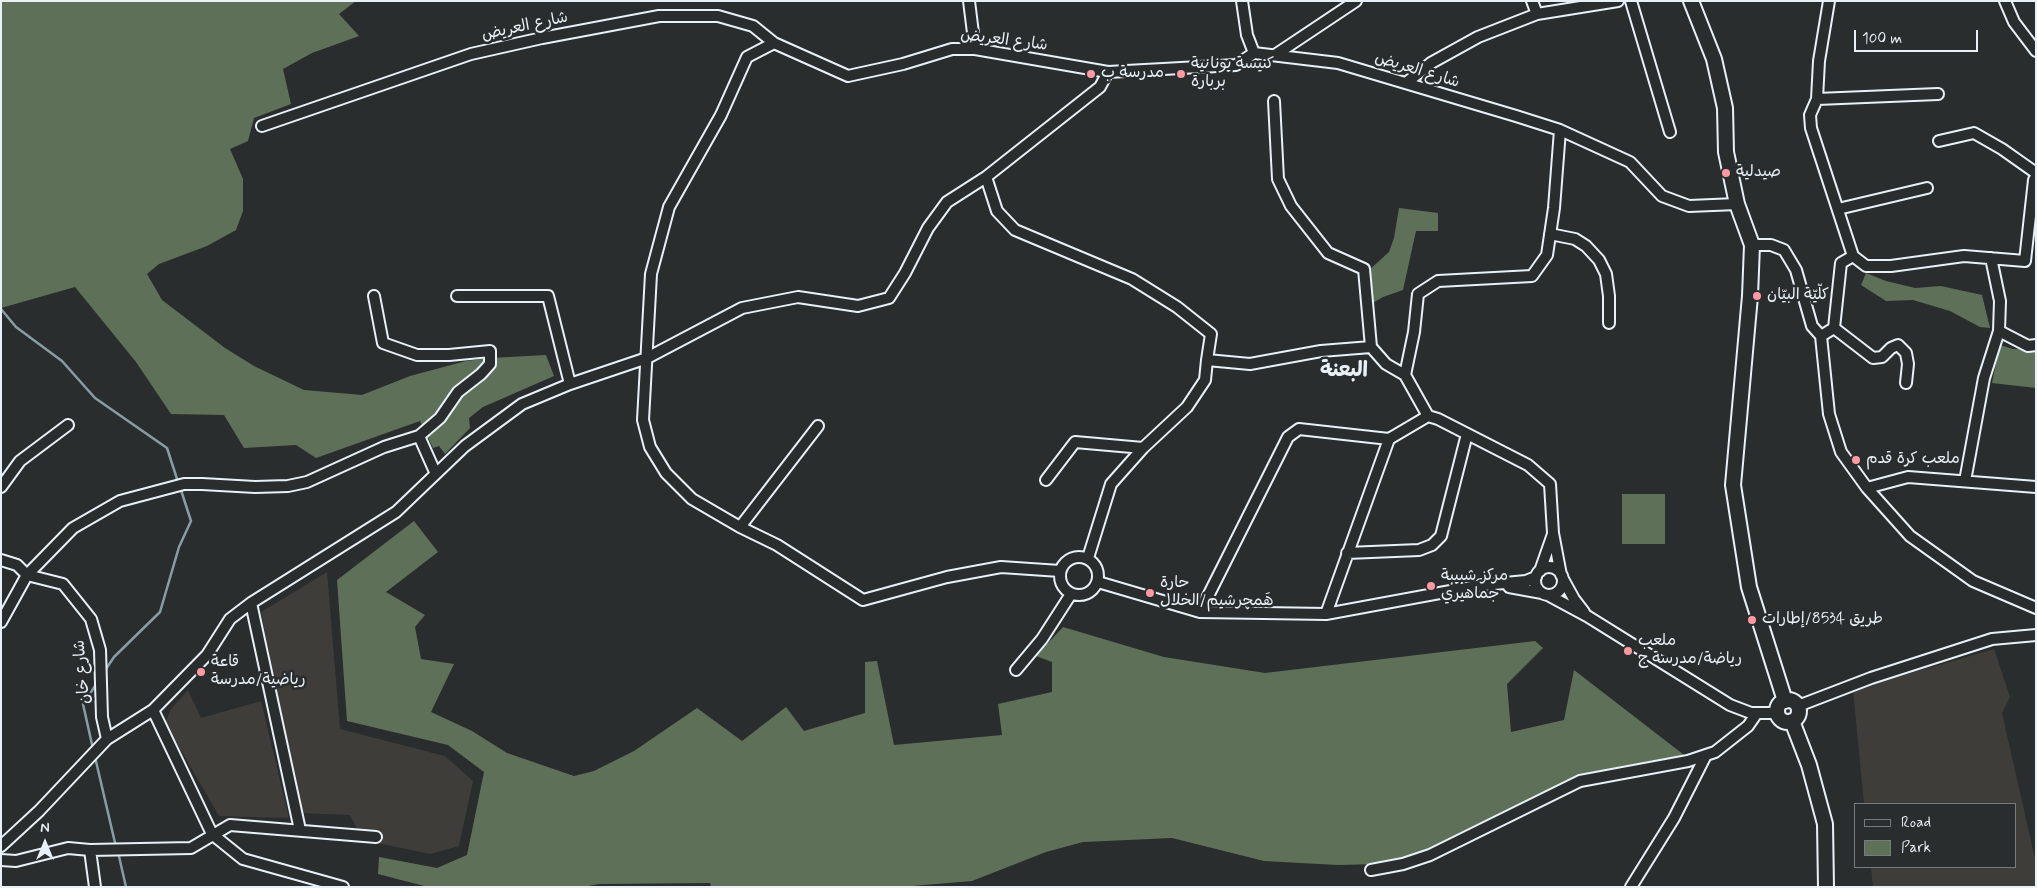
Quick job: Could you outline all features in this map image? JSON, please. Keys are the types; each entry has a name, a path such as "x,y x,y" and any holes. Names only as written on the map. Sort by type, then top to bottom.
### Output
{"main road":[{"path":"1691,1 1714,59 1725,108 1726,152 1737,204 1752,246 1750,296 1733,485 1749,587 1792,704 1798,715 1792,721"},
{"path":"1792,704 1780,704 1778,713 1782,720 1792,721"},
{"path":"1792,721 1809,765 1825,824 1825,887"}],"street":[{"path":"969,1 975,49"},
{"path":"1242,1 1247,35 1254,53"},
{"path":"1275,55 1356,1"},
{"path":"1532,1 1537,14"},
{"path":"1406,83 1432,64 1478,37 1537,14 1618,1"},
{"path":"1631,1 1670,132"},
{"path":"1829,1 1819,61 1817,99 1810,115 1811,128 1853,256 1866,266 1891,266 1964,256 2026,261 2032,241 2036,175 2002,149 1974,133 1939,141"},
{"path":"2005,1 2014,22 2036,51"},
{"name":"شارع العريض","path":"262,126 471,54 542,38 659,16 718,16 753,26 774,43 848,76 903,64 952,49 975,49 1108,72 1236,65 1254,53 1338,63 1560,130 1630,162 1662,196 1689,206 1737,204"},
{"path":"774,43 747,58 720,115 668,207 651,274 643,420 650,447 666,473 692,499 740,527 777,545 863,600 947,577 1001,568 1060,571"},
{"path":"1,846 39,811 107,739 153,710 207,655 230,619 251,603 396,512 435,472 465,446 522,404 570,384 647,358 742,308 798,297 858,306 889,298 905,273 928,228 947,202 986,177 1100,87 1108,72"},
{"path":"1817,99 1938,94"},
{"path":"1274,101 1278,179 1291,206 1328,253 1364,268 1371,347 1386,364 1405,375 1428,416 1528,465 1550,484 1553,533 1562,577 1574,599 1588,616"},
{"path":"1405,375 1414,332 1418,294 1438,281 1532,276 1547,255 1560,130"},
{"path":"986,177 997,211 1015,230 1132,279 1177,307 1210,334 1204,380 1187,406 1143,448 1111,484 1088,558"},
{"path":"1838,209 1927,188"},
{"path":"1550,234 1575,239 1586,246 1599,260 1606,274 1609,296 1609,323"},
{"path":"1752,246 1771,245 1784,250 1796,270 1812,326 1821,336 1829,414 1836,437 1841,452 1867,488 1910,536 1973,581 2036,608"},
{"path":"1834,328 1841,263 1853,256"},
{"path":"1965,481 1984,378 1999,331 2000,301 1991,258"},
{"path":"1,622 27,575 73,528 120,501 184,484 263,487 288,486 307,482 384,447 418,436 440,418 458,392 482,374 490,364 490,351 449,355 417,355 383,343 374,296"},
{"path":"457,296 548,296 570,384"},
{"path":"1821,336 1834,328"},
{"path":"1834,328 1873,358 1882,357 1898,345 1906,353 1908,364 1906,383"},
{"path":"1999,331 2028,346 2036,345"},
{"path":"1207,360 1250,364 1321,351 1371,347"},
{"path":"1200,612 1288,437 1299,430 1389,438 1428,416"},
{"path":"1,487 7,477 25,457 68,425"},
{"path":"740,527 818,426"},
{"path":"1347,553 1419,550 1432,545 1441,536 1445,526 1467,434"},
{"path":"418,436 435,472"},
{"path":"1326,614 1389,438"},
{"path":"1046,480 1074,442 1143,448"},
{"path":"1867,488 1908,478 2036,487"},
{"path":"1553,533 1538,574 1537,588 1588,616 1730,705 1757,713 1778,713"},
{"path":"1071,558 1088,558 1096,566 1098,582 1090,592 1078,595 1071,594 1062,584 1060,571 1071,558"},
{"name":"شارع خان","path":"1,560 17,565 27,575 63,584 91,619 100,650 102,717 107,739"},
{"path":"1098,582 1200,612 1326,614 1483,585 1526,581 1552,568 1562,577"},
{"path":"1483,585 1515,587 1545,594 1560,591 1562,577"},
{"path":"1016,670 1042,639 1071,594"},
{"path":"251,603 300,830"},
{"path":"1792,704 1992,639 2036,635"},
{"path":"153,710 212,834 243,859 342,887"},
{"path":"1371,870 1403,864 1430,855 1580,781 1688,761 1715,752 1748,726 1757,713"},
{"path":"1630,887 1674,818 1706,755"},
{"path":"1,860 16,861 68,848 90,850 190,848 230,825 376,837"},
{"path":"90,850 95,887"}],"shaded area":[{"path":"327,572 340,729 445,756 473,781 459,846 430,854 363,840 350,815 301,813 261,612"},
{"path":"1994,649 2010,697 2002,713 2036,863 2036,887 1873,887 1871,868 2017,868 2017,803 1864,803 1853,690"},
{"path":"188,690 201,718 261,701 289,818 219,816 165,723 171,709"}],"green space":[{"path":"1,1 356,1 339,14 359,36 312,53 283,69 291,104 254,118 248,141 230,149 243,179 243,211 236,230 207,246 159,264 147,274 162,300 225,348 254,366 304,390 362,395 410,376 466,361 491,358 546,355 554,376 483,407 469,418 470,428 445,454 439,446 433,448 420,421 316,458 296,445 244,448 224,415 171,414 136,362 75,287 1,308"},
{"path":"1399,208 1438,213 1438,231 1416,231 1403,290 1383,297 1371,304 1368,271 1389,252 1394,238"},
{"path":"1866,273 1886,281 1915,288 1941,286 1982,295 1990,328 1980,327 1950,311 1913,300 1886,301 1861,285"},
{"path":"2000,345 2013,349 2036,350 2036,388 1992,383"},
{"path":"1622,494 1665,494 1665,544 1622,544"},
{"path":"414,521 438,552 386,592 425,615 415,627 421,659 454,664 431,712 472,731 507,753 574,776 594,771 634,751 697,708 742,741 786,707 804,731 865,713 865,662 877,661 894,745 1002,735 998,704 1052,692 1052,662 1036,656 1063,627 1164,657 1265,673 1535,641 1543,648 1507,684 1511,732 1564,720 1574,670 1688,758 1571,786 1427,854 1379,864 1338,865 1264,861 1172,838 1083,842 1046,852 972,881 900,887 711,887 710,883 599,884 583,887 428,887 378,874 379,857 437,868 467,855 484,772 448,745 347,721 337,580"}],"waterway":[{"path":"1,309 16,327 62,361 95,398 167,448 178,482"},
{"path":"104,672 114,657 160,612 179,547 191,521 180,487"},
{"path":"93,749 83,704 97,683"},
{"path":"95,757 116,847"},
{"path":"118,852 126,887"}],"place":[{"name":"مدرسة ب","path":"1091,74"},
{"name":"كنيسة يونانية بربارة","path":"1181,74"},
{"name":"صيدلية","path":"1726,173"},
{"name":"كلّيّة البيّان","path":"1757,296"},
{"name":"ملعب كرة قدم","path":"1856,460"},
{"name":"مركز شبيبة جماهيري","path":"1431,586"},
{"name":"حارة هَمچرشيم/الخلال","path":"1150,593"},
{"name":"طريق 8534/إطارات","path":"1752,620"},
{"name":"ملعب رياضة/مدرسة ج","path":"1628,651"},
{"name":"قاعة رياضية/مدرسة","path":"201,672"}],"district":[{"name":"البعنة","path":"1344,372"}]}
